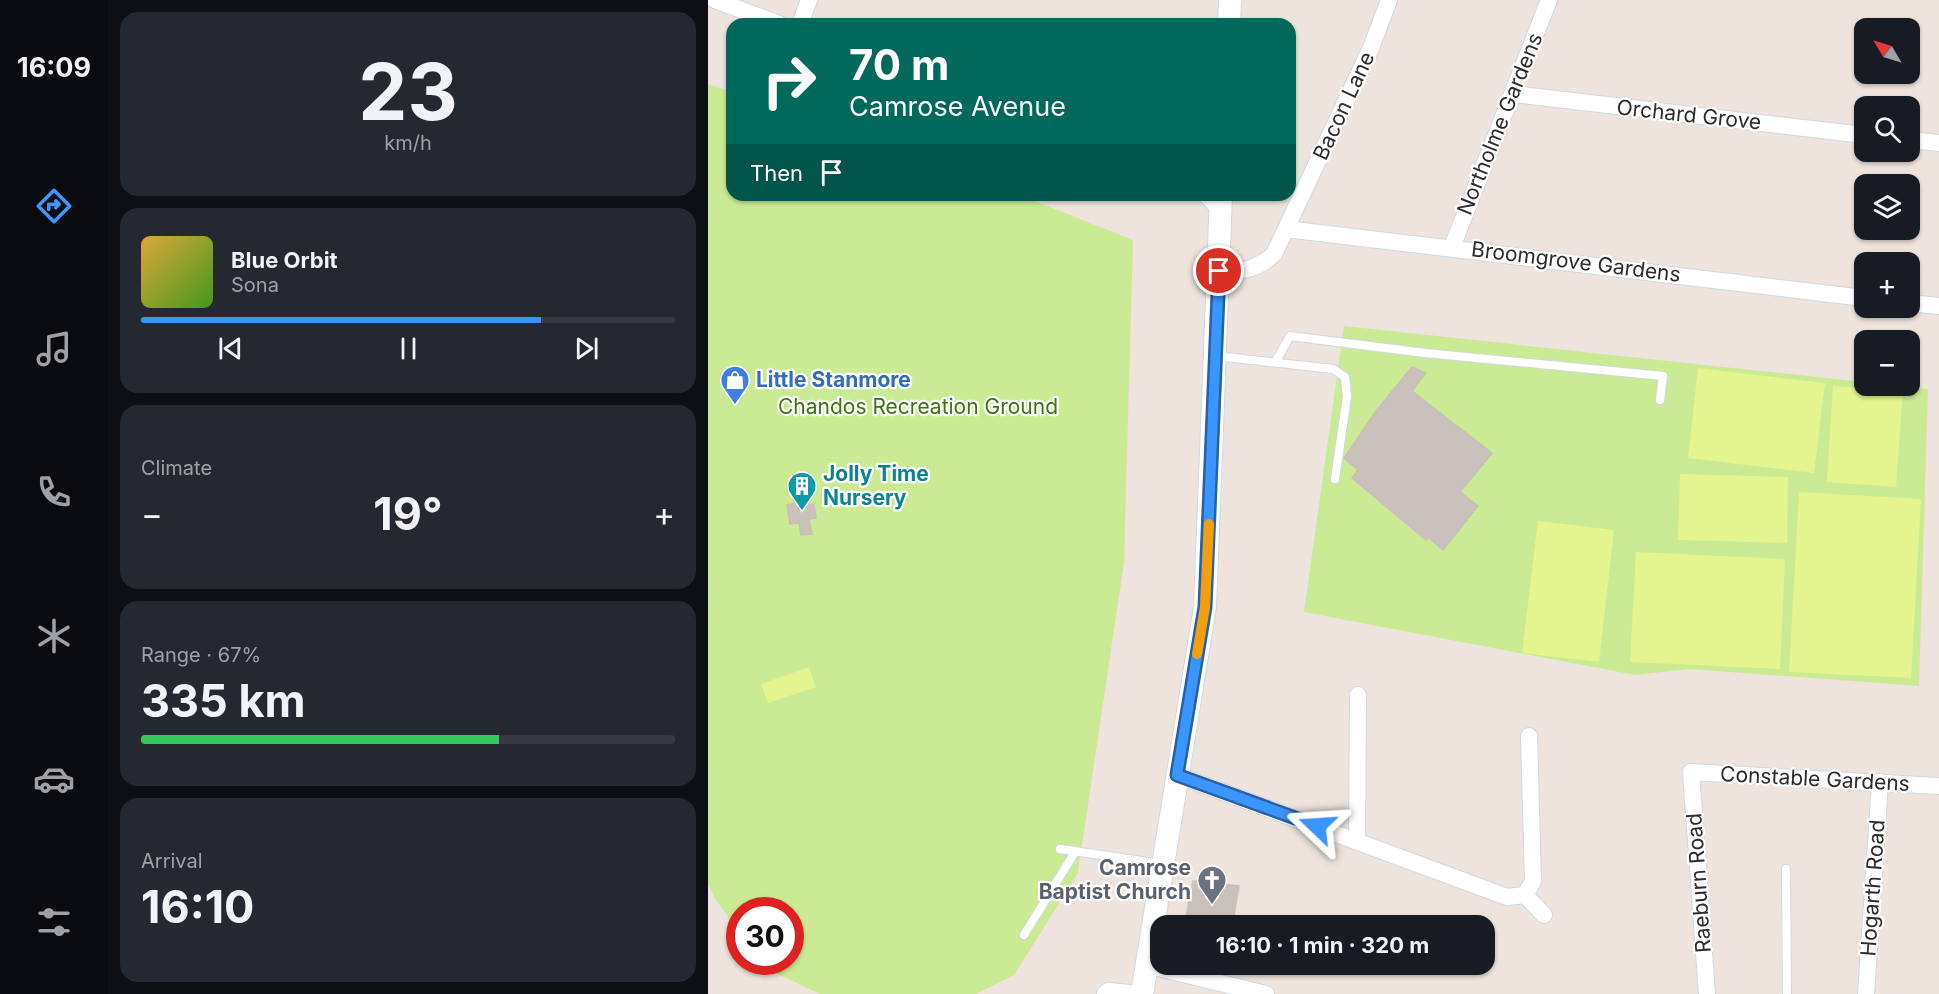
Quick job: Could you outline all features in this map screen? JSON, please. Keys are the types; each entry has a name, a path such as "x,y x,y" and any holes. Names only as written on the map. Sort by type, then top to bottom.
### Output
{"street":[{"path":"715,0 763,18"},
{"path":"802,18 809,0"},
{"path":"1229,18 1230,0"},
{"name":"Bacon Lane","path":"1219,271 1240,272 1260,266 1274,254 1371,48 1389,0"},
{"name":"Northolme Gardens","path":"1452,247 1549,0"},
{"name":"Orchard Grove","path":"1513,94 1854,134"},
{"path":"1920,141 1939,143"},
{"path":"1105,994 1108,991 1142,994 1205,607 1219,271 1216,201"},
{"name":"Broomgrove Gardens","path":"1286,229 1854,297"},
{"path":"1920,304 1939,306"},
{"path":"1357,841 1358,695"},
{"path":"1525,895 1533,881 1529,736"},
{"name":"Constable Gardens","path":"1691,772 1939,786"},
{"name":"Raeburn Road","path":"1691,772 1707,994"},
{"path":"1177,775 1507,897 1525,895"},
{"name":"Hogarth Road","path":"1866,994 1880,782"},
{"path":"1525,895 1544,915"},
{"path":"1146,965 1266,994"}],"lane":[{"path":"1276,361 1290,336 1392,349 1663,376 1660,400"},
{"path":"1216,356 1333,369 1345,377 1347,397 1335,479"},
{"path":"1060,849 1162,864"},
{"path":"1024,935 1075,852"},
{"path":"1786,869 1787,994"}],"green space":[{"name":"Chandos Recreation Ground","path":"708,84 726,90 726,201 1035,201 1133,240 1124,563 1078,872 1014,975 976,994 820,994 780,975 804,975 804,897 726,897 726,914 708,884"},
{"path":"1344,326 1854,381 1854,396 1920,396 1920,389 1928,389 1919,686 1690,669 1635,675 1304,612"},
{"path":"1698,368 1825,383 1814,473 1688,458"},
{"path":"1833,386 1854,387 1854,396 1903,396 1896,487 1827,482"},
{"path":"1680,474 1788,477 1787,543 1678,540"},
{"path":"1799,492 1921,499 1911,678 1789,672"},
{"path":"1538,521 1614,530 1599,662 1522,653"},
{"path":"1636,552 1785,559 1780,669 1630,662"},
{"path":"809,667 816,687 768,703 761,684"}],"building":[{"path":"1412,367 1426,373 1412,391 1492,453 1460,492 1478,506 1443,550 1428,537 1426,540 1352,478 1358,470 1344,458 1376,411"},
{"name":"Jolly Time Nursery","path":"805,493 807,505 814,504 816,518 809,519 812,534 801,535 799,523 790,524 787,505 795,503 794,495"},
{"name":"Camrose Baptist Church","path":"1193,881 1239,886 1234,915 1186,915"}],"slow traffic":[{"path":"1197,654 1205,607 1209,524"}],"place":[{"name":"Little Stanmore","path":"735,406"},
{"name":"Jolly Time Nursery","path":"802,512"},
{"name":"Camrose Baptist Church","path":"1212,906"}],"route":[{"path":"1219,271 1205,607 1177,775 1317,826"}]}
